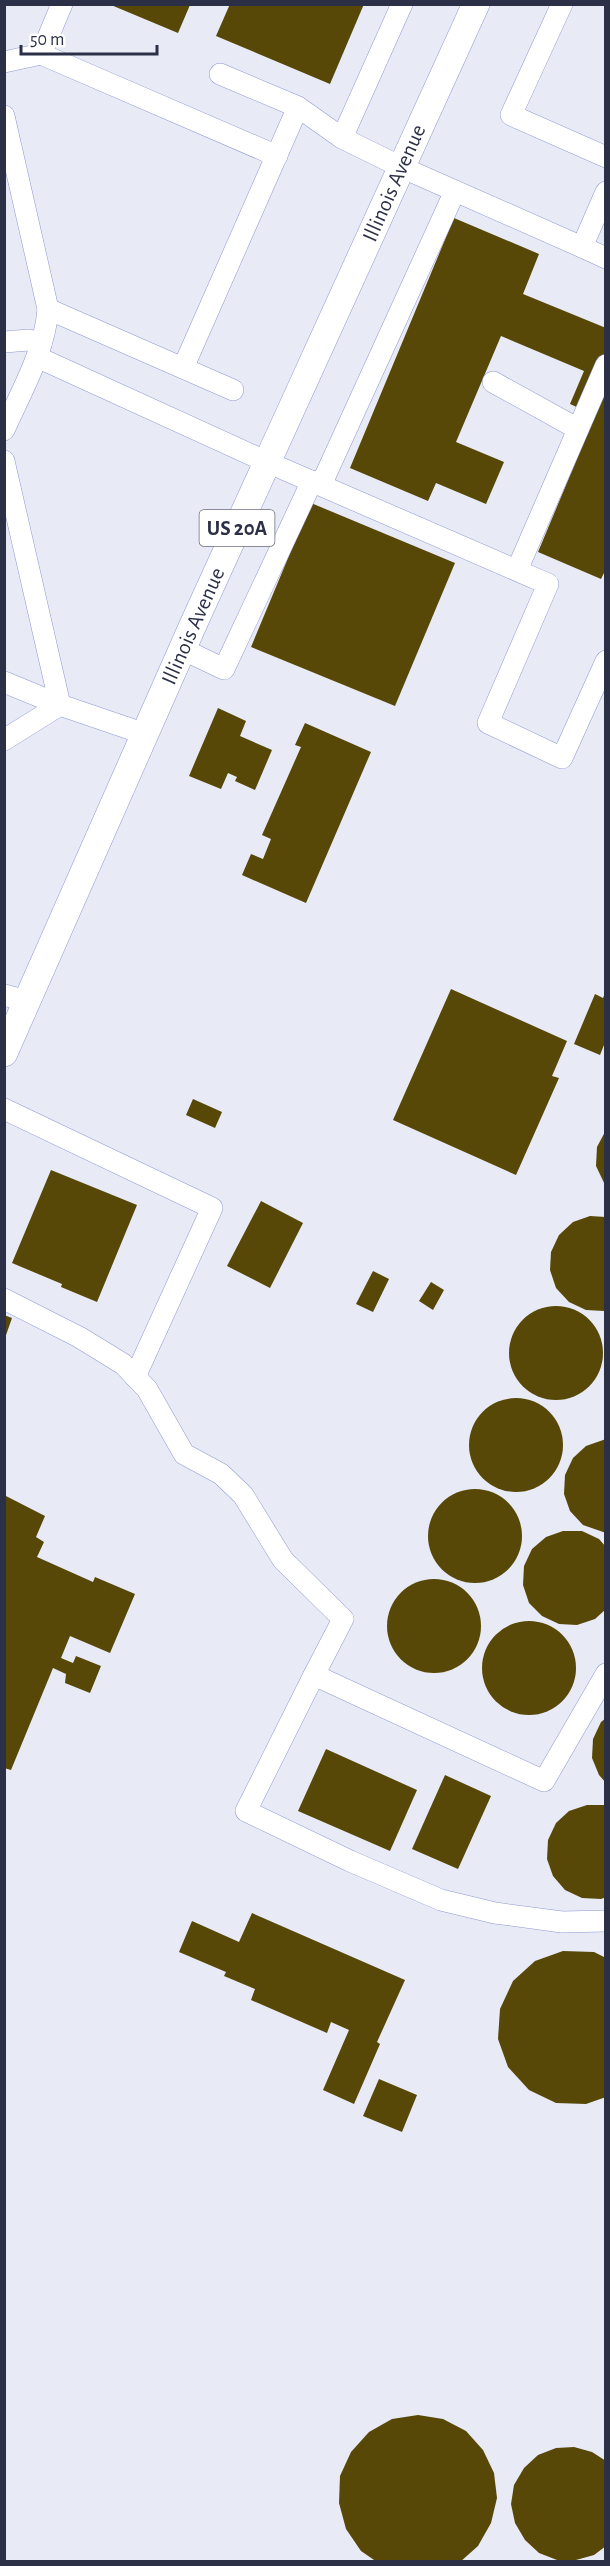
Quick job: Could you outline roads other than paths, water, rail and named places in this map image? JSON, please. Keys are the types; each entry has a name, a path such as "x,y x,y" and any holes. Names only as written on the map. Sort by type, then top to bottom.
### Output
{"main road":[{"name":"Illinois Avenue","path":"4,1053 16,998 145,734 476,4"}],"lane":[{"path":"41,54 62,4"},
{"path":"342,138 402,4"},
{"path":"562,4 511,115 606,157"},
{"path":"4,62 41,54 277,156"},
{"path":"220,74 298,108 342,138 401,167 606,258"},
{"path":"183,368 298,108"},
{"path":"4,116 48,309 39,350 4,430"},
{"path":"183,649 224,669 317,483 455,191"},
{"path":"582,247 606,192"},
{"path":"48,309 233,390"},
{"path":"4,342 29,340 39,350 267,462 548,584 488,723 562,758 606,661"},
{"path":"517,570 606,365"},
{"path":"493,382 578,429"},
{"path":"4,461 60,705"},
{"path":"4,682 60,705 145,734"},
{"path":"4,740 60,705"},
{"path":"4,1109 212,1208 135,1377"},
{"path":"4,1299 111,1355 135,1377 147,1389 184,1454 221,1474 243,1495 283,1560 343,1619 246,1811 350,1861 441,1900 495,1913 562,1922 606,1921"},
{"path":"314,1675 544,1781 606,1674"}]}
